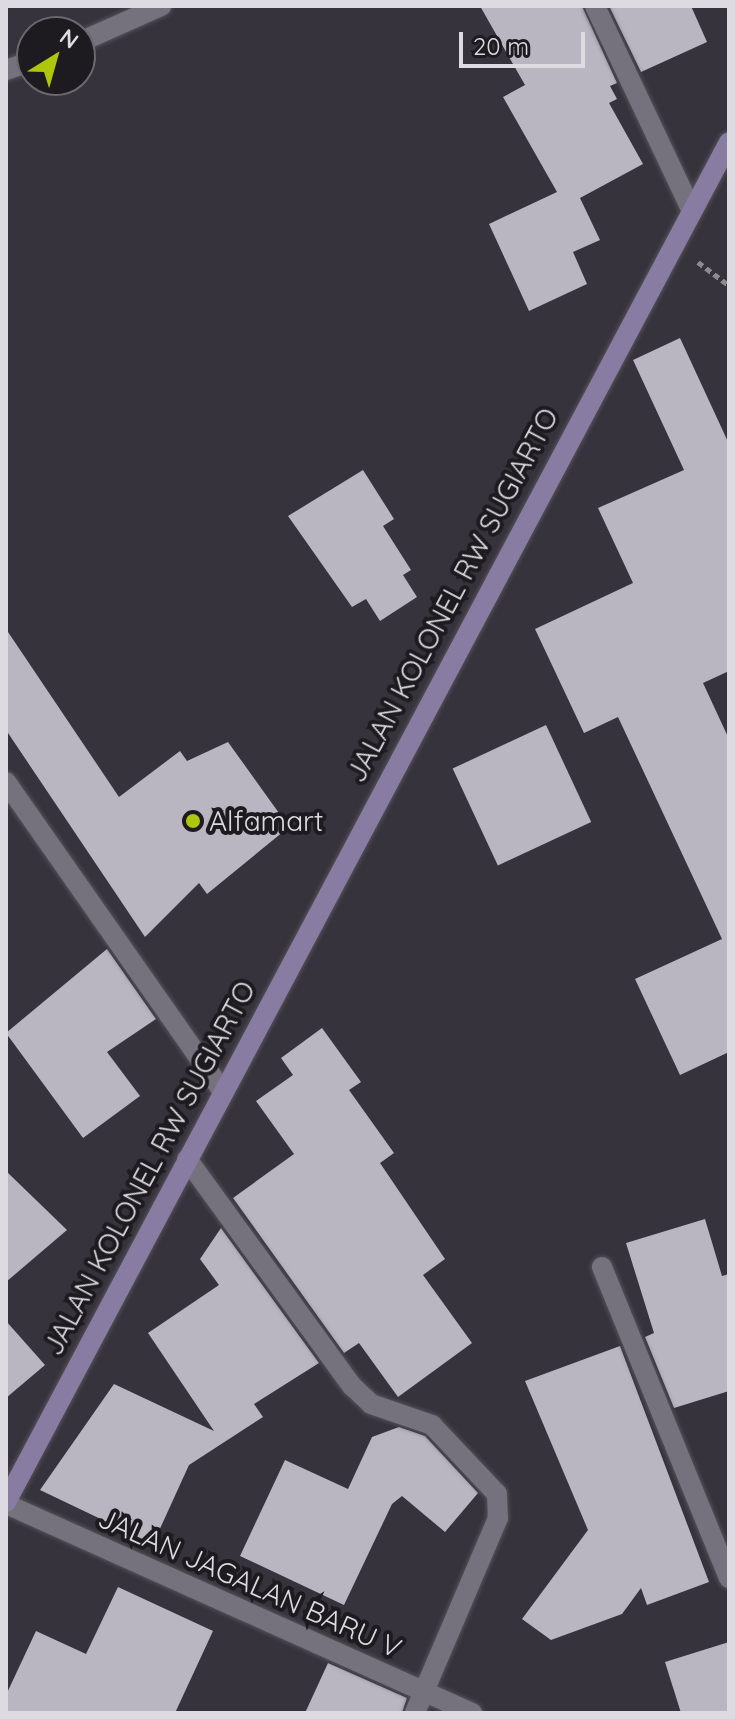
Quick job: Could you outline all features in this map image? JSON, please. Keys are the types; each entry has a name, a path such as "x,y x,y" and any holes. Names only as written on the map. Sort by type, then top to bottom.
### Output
{"main road":[{"name":"JALAN KOLONEL RW SUGIARTO","path":"6,1503 221,1089 729,142"}],"street":[{"path":"96,35 161,6"},
{"path":"595,6 691,209"},
{"path":"6,782 221,1089"},
{"path":"187,1159 352,1386 371,1404 432,1425 497,1494 498,1518 415,1713"},
{"path":"602,1267 729,1578"},
{"name":"JALAN JAGALAN BARU V","path":"6,1503 472,1713"}],"building":[{"path":"480,6 582,6 617,83 610,86 617,99 609,103 643,164 580,198 600,240 573,252 587,284 529,311 489,224 557,192 503,97 525,85"},
{"path":"609,6 691,6 707,42 641,72"},
{"path":"680,338 729,444 729,671 703,683 729,739 729,1052 680,1075 635,979 722,939 618,717 584,733 535,629 633,583 598,508 684,470 633,360"},
{"path":"363,470 394,519 383,526 411,570 403,575 417,597 380,621 366,599 352,607 288,516"},
{"path":"6,629 119,797 180,751 187,761 228,742 289,827 207,894 199,883 145,937 6,730"},
{"path":"546,725 591,822 498,866 453,769"},
{"path":"107,949 156,1019 107,1052 140,1096 83,1138 6,1033"},
{"path":"322,1028 361,1082 349,1090 394,1153 380,1163 445,1259 423,1275 472,1343 398,1397 359,1343 344,1353 233,1198 294,1154 256,1101 293,1075 281,1058"},
{"path":"6,1171 67,1230 6,1282"},
{"path":"705,1219 722,1276 729,1274 729,1391 674,1408 645,1337 654,1333 626,1243"},
{"path":"221,1228 319,1363 254,1404 263,1417 189,1465 153,1544 40,1490 114,1384 214,1431 148,1333 219,1285 200,1259"},
{"path":"6,1321 45,1365 6,1398"},
{"path":"620,1346 709,1582 647,1605 641,1588 622,1614 551,1640 522,1619 588,1530 525,1381"},
{"path":"399,1427 425,1436 478,1493 445,1532 402,1496 392,1504 344,1605 240,1556 285,1460 348,1489 372,1437"},
{"path":"118,1587 213,1631 175,1713 6,1713 6,1695 36,1631 86,1654"},
{"path":"729,1642 729,1713 681,1713 665,1662"},
{"path":"328,1663 407,1698 402,1713 305,1713"}],"place":[{"name":"Alfamart","path":"193,821"}]}
